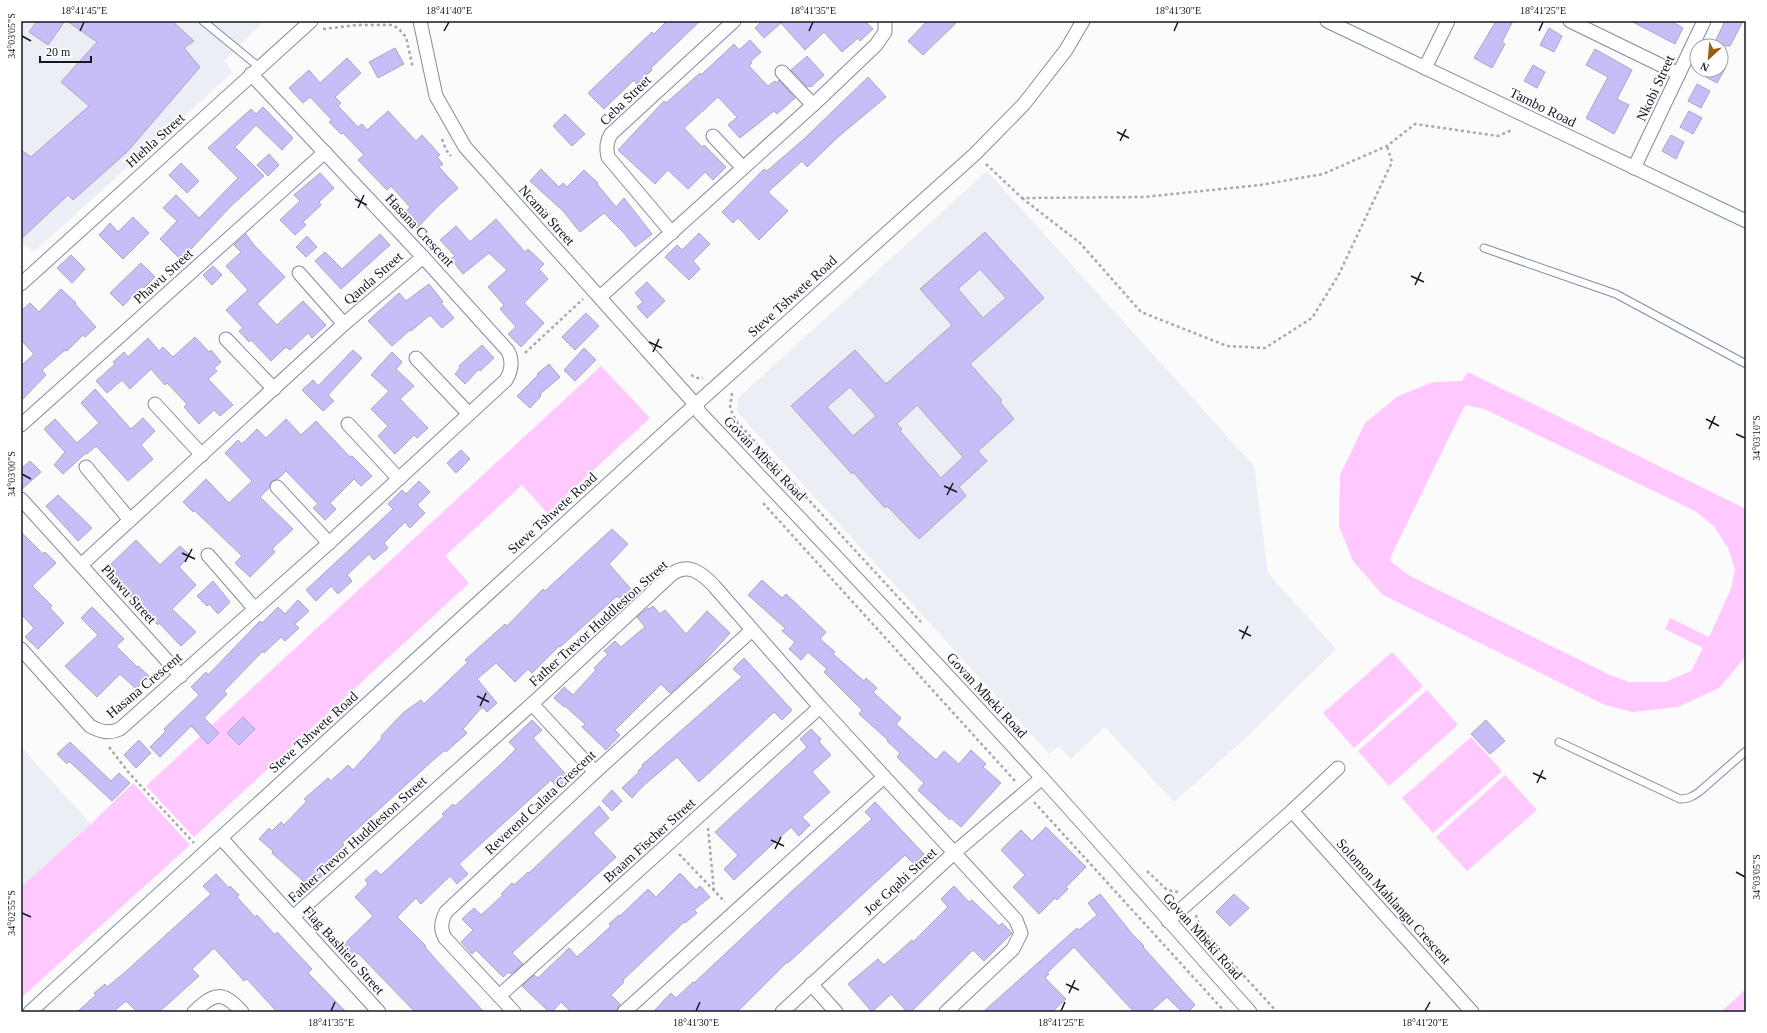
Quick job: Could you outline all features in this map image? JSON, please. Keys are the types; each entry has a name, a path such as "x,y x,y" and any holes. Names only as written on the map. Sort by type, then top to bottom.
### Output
{"street":[{"name":"Hlehla Street","path":"21,284 311,21"},
{"name":"Ncama Street","path":"420,21 436,96 465,147 594,300 695,404"},
{"name":"Ceba Street","path":"672,233 608,157 606,151 608,139 611,134 734,21"},
{"path":"594,300 672,233 876,46 885,32 885,21"},
{"name":"Tambo Road","path":"1327,21 1746,221"},
{"path":"1425,68 1448,21"},
{"path":"1570,21 1679,74"},
{"name":"Nkobi Street","path":"1634,168 1704,21"},
{"name":"Steve Tshwete Road","path":"30,1012 695,404 975,154 1024,104 1066,50 1082,22"},
{"name":"Hasana Crescent","path":"21,649 85,721 97,730 106,733 112,732 129,722 181,676 329,543 506,380 511,366 511,358 508,351 326,152 255,71"},
{"path":"782,72 813,105"},
{"path":"713,136 743,168"},
{"name":"Phawu Street","path":"21,425 326,152"},
{"name":"Qanda Street","path":"81,565 344,324 423,257"},
{"name":"Qanda Street","path":"299,273 344,324"},
{"path":"226,339 274,389"},
{"path":"416,358 469,414"},
{"path":"155,404 202,454"},
{"name":"Govan Mbeki Road","path":"695,404 700,413 1042,778 1250,1012"},
{"path":"348,424 399,479"},
{"path":"86,467 130,520"},
{"path":"277,487 329,543"},
{"name":"Phawu Street","path":"21,499 181,676"},
{"path":"208,555 255,609"},
{"name":"Father Trevor Huddleston Street","path":"293,917 532,704 678,570 691,569 705,577 751,631 1016,920 1021,933 1013,949 946,1012"},
{"name":"Reverend Calata Crescent","path":"514,1012 445,938 442,933 442,920 452,905 595,772 751,631"},
{"path":"532,704 595,772"},
{"name":"Braam Fischer Street","path":"499,996 820,707"},
{"path":"1168,921 1338,768"},
{"path":"624,1012 884,777"},
{"name":"Joe Gqabi Street","path":"782,1012 955,852 1042,778"},
{"name":"Solomon Mahlangu Crescent","path":"1292,811 1472,1012"},
{"name":"Flag Bashielo Street","path":"221,838 379,1012"},
{"path":"811,984 836,1012"},
{"path":"194,1012 208,999 218,996 229,999 242,1012"}],"lane":[{"path":"203,21 255,71"},
{"path":"1484,248 1616,294 1746,364"},
{"path":"1559,742 1680,799 1691,797 1699,792 1746,751"}],"path":[{"path":"321,29 358,25 391,25 398,28 406,37 415,74"},
{"path":"1022,198 1144,197 1260,185 1323,174 1388,146 1415,124 1498,136 1512,130"},
{"path":"439,132 446,150 455,160"},
{"path":"975,154 1022,198 1080,243 1141,312 1227,346 1265,348 1312,318 1338,276 1392,162 1388,146"},
{"path":"528,194 544,208 562,229 572,245"},
{"path":"511,366 584,298 594,300"},
{"path":"689,375 697,378 706,378 708,376"},
{"path":"736,388 731,394 730,408 736,421 922,624"},
{"path":"759,500 1225,1012"},
{"path":"106,733 109,749 204,854"},
{"path":"706,810 714,891"},
{"path":"669,844 734,911"},
{"path":"1142,865 1167,890 1173,893 1180,892"},
{"path":"1201,911 1196,917 1200,927 1276,1012"}],"shaded area":[{"path":"21,21 265,21 224,61 233,72 35,251 21,243"},
{"path":"987,171 1254,466 1268,573 1336,649 1249,735 1174,802 1105,727 1071,759 1059,746 1049,754 737,412 738,398"},
{"path":"601,366 650,418 547,513 522,485 445,556 469,583 194,837 146,786"},
{"path":"1468,372 1746,509 1746,656 1719,688 1678,707 1633,712 1605,705 1383,595 1353,561 1339,526 1340,475 1365,423 1398,396 1433,382 1462,381","holes":["1465,405 1484,409 1695,511 1714,526 1728,548 1735,569 1731,589 1709,637 1670,618 1665,629 1703,648 1691,671 1665,682 1629,682 1610,675 1410,576 1389,560"]},
{"path":"1392,652 1423,686 1354,748 1323,713"},
{"path":"1427,690 1458,725 1389,786 1358,751"},
{"path":"1471,737 1502,771 1433,833 1402,798"},
{"path":"21,747 91,824 21,887"},
{"path":"1505,775 1537,810 1467,871 1436,837"},
{"path":"133,783 190,845 21,998 21,887 91,824"},
{"path":"1746,989 1746,1012 1721,1012"}],"building":[{"path":"37,21 65,21 48,45 29,32"},
{"path":"67,21 172,21 194,41 184,48 200,67 127,152 73,200 68,195 21,239 21,150 31,157 89,106 61,82 97,42"},
{"path":"667,21 700,21 651,68 652,70 637,84 634,80 604,109 588,93 652,32 654,34"},
{"path":"762,21 865,21 873,29 860,41 858,38 842,52 824,32 805,50 781,23 764,38 755,28"},
{"path":"927,21 958,21 923,55 908,41"},
{"path":"1496,21 1513,21 1502,42 1505,44 1492,68 1474,58"},
{"path":"1631,21 1671,21 1683,28 1675,44"},
{"path":"1725,21 1743,21 1730,46 1729,38 1717,38"},
{"path":"1549,28 1562,36 1554,52 1540,45"},
{"path":"750,40 761,52 750,62 752,63 749,66 768,86 779,80 795,98 777,114 774,111 740,138 728,125 737,117 718,97 684,128 702,147 704,145 726,167 713,180 705,172 688,189 668,170 655,184 618,150 664,101 666,103 700,73 701,75 734,44 739,50"},
{"path":"395,48 404,64 378,78 369,62"},
{"path":"1595,49 1632,70 1617,99 1629,105 1614,134 1586,118 1608,77 1586,65"},
{"path":"807,56 824,75 811,87 807,87 791,70"},
{"path":"347,58 361,73 335,97 341,103 338,106 358,127 362,124 367,130 388,111 416,141 422,135 440,155 437,157 443,164 439,167 458,188 417,228 403,215 410,207 391,186 387,190 358,160 364,155 343,133 341,134 329,122 332,120 310,97 303,103 289,88 309,70 320,83"},
{"path":"1533,65 1545,72 1537,88 1524,81"},
{"path":"868,77 886,97 838,137 807,167 802,161 768,192 788,211 759,240 738,218 733,223 722,212 764,169 767,171 804,139"},
{"path":"1708,78 1720,78 1717,83"},
{"path":"1697,84 1710,91 1701,108 1688,101"},
{"path":"263,107 293,138 282,150 256,125 235,147 264,176 230,207 181,260 160,239 177,221 163,208 176,195 199,218 238,178 208,148 251,109 256,114"},
{"path":"1689,111 1702,118 1693,134 1680,127"},
{"path":"565,114 585,134 572,146 553,126"},
{"path":"1671,135 1684,142 1676,159 1662,151"},
{"path":"269,154 279,165 268,176 257,165"},
{"path":"181,163 199,181 187,193 169,175"},
{"path":"541,169 559,187 563,183 567,187 584,170 598,183 597,184 616,207 624,198 652,234 635,247 624,233 604,213 580,232 563,211 530,181"},
{"path":"320,173 334,188 319,202 321,205 303,222 306,225 295,235 280,220 300,201 294,195"},
{"path":"133,217 149,233 123,259 99,235 110,223 118,232"},
{"path":"496,219 525,252 528,249 544,264 539,269 548,279 524,303 544,323 521,347 508,334 516,327 500,309 504,305 488,287 507,270 489,253 463,274 451,259 455,256 440,240 456,226 470,242"},
{"path":"985,232 1044,298 970,364 1002,400 1000,402 1014,419 978,451 987,461 959,487 966,496 919,539 887,506 885,508 853,472 852,474 791,406 855,350 886,384 952,325 920,289","holes":["980,269 1006,298 983,318 958,289","850,387 876,416 853,436 827,407","917,405 963,457 941,478 900,431 902,429 897,424"]},
{"path":"699,233 710,244 693,261 700,269 689,280 665,257 677,245 682,250"},
{"path":"246,234 254,245 285,277 257,304 277,325 303,301 326,325 312,338 308,333 290,350 286,347 271,361 251,340 249,342 239,331 243,328 226,310 248,290 226,266 241,252 234,245"},
{"path":"380,234 390,245 341,289 315,261 325,252 342,269"},
{"path":"307,236 317,247 306,257 296,247"},
{"path":"71,255 85,269 72,283 57,268"},
{"path":"141,263 155,277 144,288 142,286 123,306 110,293"},
{"path":"213,266 222,275 212,285 203,275"},
{"path":"647,282 665,301 647,318 637,307 643,302 635,293"},
{"path":"429,284 443,302 441,303 454,318 442,328 430,315 392,346 368,321 399,293 406,301"},
{"path":"61,289 76,303 75,304 96,327 85,337 83,335 67,351 65,350 42,370 46,375 21,401 21,366 34,354 21,340 21,311 30,303 39,312"},
{"path":"586,313 599,326 575,350 562,337"},
{"path":"195,337 209,352 211,350 221,362 214,368 217,371 208,379 233,405 220,416 214,410 199,424 184,407 187,404 167,383 165,385 151,369 130,389 122,380 107,393 96,381 115,364 113,362 124,352 128,357 148,338 159,351 163,347 173,357"},
{"path":"482,345 494,358 480,371 479,369 465,384 455,374 460,368 459,366"},
{"path":"584,348 596,360 575,381 564,370"},
{"path":"353,350 362,358 328,395 334,401 323,411 302,390 313,380 318,386"},
{"path":"392,352 402,362 396,369 414,386 400,399 428,428 417,438 414,435 395,454 378,436 388,426 371,409 389,391 371,375"},
{"path":"549,364 560,377 540,394 541,396 530,408 517,396 538,375 537,374"},
{"path":"95,389 131,429 143,418 155,431 141,445 153,459 128,481 96,446 63,474 54,465 65,452 44,429 55,419 77,443 99,423 81,403"},
{"path":"286,419 301,435 316,421 350,457 352,456 372,476 361,486 354,479 330,503 336,509 325,520 313,508 318,504 286,471 278,479 272,481 269,488 260,497 293,529 272,549 275,552 250,577 235,563 242,556 194,510 193,512 183,502 206,479 229,503 252,481 225,453 238,440 242,444 257,429 266,438"},
{"path":"461,450 470,459 456,473 447,463"},
{"path":"30,461 41,472 21,490 21,469"},
{"path":"419,481 430,492 417,505 425,513 410,528 405,522 384,543 388,548 374,560 369,554 347,575 352,581 338,594 331,586 316,601 306,590 393,509 388,504 402,490 406,494"},
{"path":"58,495 92,528 78,541 46,506"},
{"path":"612,529 628,544 609,564 637,596 627,605 617,596 560,647 559,646 532,673 528,669 515,682 496,663 477,679 497,703 487,712 482,707 463,729 467,733 446,752 445,750 431,762 342,843 344,845 331,857 335,861 311,888 272,853 273,851 259,839 269,828 272,831 281,822 284,825 307,801 304,799 328,778 331,781 348,765 353,770 382,738 381,736 404,712 421,700 424,704 468,662 465,660 505,624 507,626 543,589 545,591"},
{"path":"21,532 43,554 45,552 56,563 32,586 52,606 50,608 64,623 38,649 25,637 34,628 21,614"},
{"path":"136,540 160,565 180,546 190,555 179,567 196,585 172,609 196,632 181,646 159,623 158,625 146,613 129,595 131,593 107,568"},
{"path":"762,580 782,598 786,594 826,632 820,639 835,652 833,654 864,681 866,678 877,688 873,692 901,718 896,724 936,760 944,751 959,764 971,750 986,764 983,767 1001,783 961,827 951,818 950,820 918,790 924,783 897,757 900,753 887,741 888,740 859,714 862,710 824,672 827,669 808,652 801,660 789,649 795,642 782,631 785,628 748,595"},
{"path":"213,581 230,602 218,614 209,604 207,606 197,596"},
{"path":"298,600 309,611 295,624 299,628 285,641 281,637 264,653 263,651 224,691 227,694 204,718 219,733 208,744 191,726 160,757 150,747 166,731 164,729 199,695 191,687 206,672 208,675 260,621 262,623 278,607 285,614"},
{"path":"653,606 660,614 665,610 686,634 707,611 730,633 702,664 670,693 661,684 615,730 620,735 606,750 582,727 585,724 554,698 564,687 573,695 596,670 594,668 608,654 604,651 615,641 621,647 645,627 637,617"},
{"path":"92,607 124,639 116,646 137,667 138,666 149,676 136,689 120,674 97,697 65,666 98,635 81,618"},
{"path":"744,658 792,710 782,720 774,712 699,782 677,757 642,787 632,798 622,788 639,772 638,771 643,766 642,765 742,677 733,669"},
{"path":"243,717 255,729 239,745 227,733"},
{"path":"532,720 542,730 533,738 570,779 559,789 551,780 459,864 468,874 457,884 450,876 421,904 416,898 397,917 426,946 425,947 438,962 484,1012 415,1012 358,953 351,960 340,948 373,916 355,897 368,884 365,880 376,870 381,875 444,816 442,814 453,804 455,806 516,749 509,742"},
{"path":"1486,720 1505,741 1490,754 1471,734"},
{"path":"811,729 821,739 819,742 831,755 812,772 830,792 802,817 810,825 799,836 791,827 734,880 724,869 738,855 715,832 807,747 800,739"},
{"path":"139,740 151,753 136,768 124,755"},
{"path":"70,742 111,781 119,773 130,783 112,801 69,761 67,764 57,754"},
{"path":"612,790 622,801 612,811 602,801"},
{"path":"875,802 924,854 914,864 905,855 788,963 787,962 737,1012 653,1012 671,993 676,998 693,982 694,983 792,891 872,819 865,812"},
{"path":"599,806 609,818 593,833 616,857 512,953 523,964 511,974 509,972 503,977 476,950 472,954 461,942 473,930 462,919 474,908 481,915 503,895 501,894 512,883 514,885 528,872 529,873"},
{"path":"1046,827 1086,867 1066,887 1068,889 1057,900 1055,898 1039,914 1013,887 1025,875 1001,850 1021,830 1032,841"},
{"path":"680,873 696,890 700,886 710,897 694,910 697,913 685,923 684,922 623,980 624,982 611,995 620,1004 616,1012 571,1012 561,1002 552,1012 549,1012 522,986 534,975 538,978 569,948 577,957 611,926 609,924 619,915 620,916 648,889 656,897"},
{"path":"216,874 229,888 230,886 239,895 237,897 255,917 257,915 275,935 277,932 312,969 308,973 346,1012 277,1012 247,979 244,981 214,948 192,969 199,976 159,1012 137,1012 126,1001 113,1012 77,1012 96,995 94,993 105,984 107,987 123,974 211,894 203,886"},
{"path":"954,886 969,902 972,900 999,926 1002,923 1012,933 984,961 973,950 911,1012 907,1012 891,994 872,1012 848,984 878,959 884,965 912,940 913,942 948,907 941,899"},
{"path":"1100,894 1133,935 1144,946 1143,947 1195,1005 1188,1012 1182,1012 1167,997 1150,1012 1134,1012 1074,947 1047,973 1049,974 1045,978 1066,999 1052,1012 983,1012 1077,928 1079,930 1097,915 1088,903"},
{"path":"1234,894 1249,908 1230,926 1216,912"}]}
